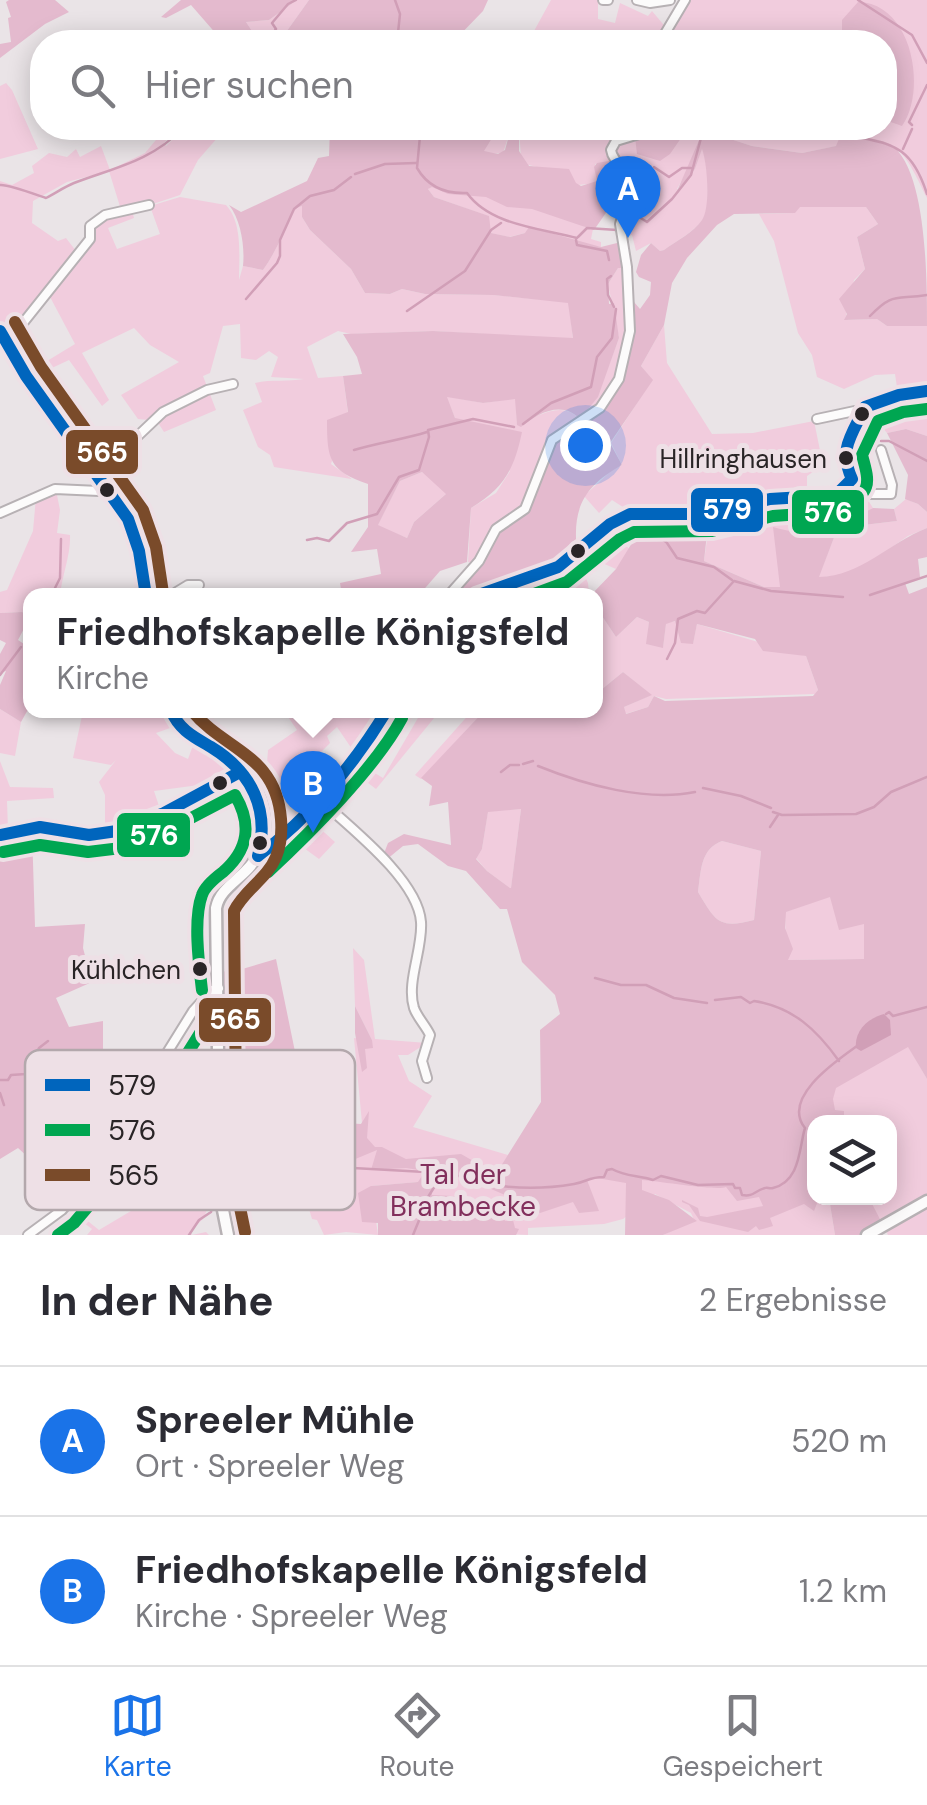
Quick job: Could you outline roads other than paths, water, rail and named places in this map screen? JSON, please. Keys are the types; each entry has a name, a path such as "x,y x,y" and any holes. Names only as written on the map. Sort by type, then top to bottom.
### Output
{"main road":[{"path":"2,338 107,488 133,533 144,588"},
{"path":"175,718 180,728 224,755 256,792 263,810 263,838 255,861 218,898 216,908 220,1050"},
{"path":"867,1235 927,1200"},
{"path":"221,1210 228,1235"}],"street":[{"path":"637,0 670,0"},
{"path":"669,30 686,0"},
{"path":"455,588 481,559 496,529 525,508 550,442 600,408 619,379 630,330 627,268 620,229 623,208 632,190 632,178 614,160 611,150 619,140"},
{"path":"2,338 48,293 90,239 90,226 105,215 149,205"},
{"path":"93,468 124,448 163,412 207,390 233,384"},
{"path":"817,419 927,390"},
{"path":"839,494 852,479 844,462 844,451 867,407"},
{"path":"498,588 558,568 610,524 630,514 705,514 770,499 892,494 881,450"},
{"path":"0,513 55,489 107,488"},
{"path":"183,588 199,585"},
{"path":"255,861 318,798 383,718"},
{"path":"0,835 40,827 89,835 117,831 164,813 240,772"},
{"path":"318,798 380,856 419,911 421,931 413,1003 430,1035 422,1062 427,1078"},
{"path":"169,1050 193,1011 212,990 219,988"},
{"path":"28,1235 62,1210"}],"waterway":[{"path":"275,30 272,23 296,0"},
{"path":"395,0 400,14 398,30"},
{"path":"858,0 912,35 927,63"},
{"path":"912,125 909,122 927,85"},
{"path":"903,149 912,129"},
{"path":"0,185 46,198 145,156 170,140"},
{"path":"420,140 417,168 432,185 467,193 502,219 577,238"},
{"path":"623,228 636,215 647,222 672,199 691,175 700,140"},
{"path":"869,140 889,145 910,160 927,194"},
{"path":"355,174 385,164 416,163"},
{"path":"654,167 669,177 682,168 691,168"},
{"path":"246,299 277,263 280,240 294,209 310,196 334,190 351,177"},
{"path":"407,311 465,271 491,230 501,223"},
{"path":"578,237 587,228 617,230"},
{"path":"576,240 577,245 607,251 609,260"},
{"path":"611,276 607,279 608,295 614,307"},
{"path":"870,316 890,300 927,295"},
{"path":"523,424 551,403 591,387 597,357 612,338 616,309"},
{"path":"307,540 329,541 347,523 377,514 399,477 419,470 428,430 473,419 514,427"},
{"path":"354,450 427,432"},
{"path":"881,441 889,441 927,461"},
{"path":"655,534 666,542"},
{"path":"55,588 60,578 61,539"},
{"path":"667,543 677,558 714,567 732,580"},
{"path":"870,595 927,576"},
{"path":"667,659 675,643 678,619 697,611 705,613 734,581 771,591 843,597"},
{"path":"0,675 21,647"},
{"path":"523,764 533,761"},
{"path":"501,772 510,765 519,765"},
{"path":"538,766 616,790 656,795 695,792"},
{"path":"773,812 856,814 874,807 891,792 927,777"},
{"path":"703,788 741,796 771,808"},
{"path":"770,827 778,815"},
{"path":"0,831 21,827"},
{"path":"98,837 103,853"},
{"path":"595,978 621,985 646,985 674,998 707,1003"},
{"path":"715,1000 741,997 792,1014 813,1030 839,1061"},
{"path":"886,1014 893,1016 927,1007"},
{"path":"38,1050 48,1041"},
{"path":"502,1186 529,1188 578,1183 604,1177 612,1169 653,1180 661,1176 698,1185 733,1184 742,1195 773,1188 794,1171 805,1128 799,1116 805,1093 857,1046"},
{"path":"0,1080 25,1074"},
{"path":"0,1093 4,1105"},
{"path":"355,1168 425,1172"},
{"path":"430,1173 468,1177 477,1184 497,1186"},
{"path":"428,1197 440,1178"},
{"path":"413,1235 427,1201"},
{"path":"189,1235 211,1210"}],"place":[{"name":"Spreeler Mühle","path":"628,238"},
{"name":"Hillringhausen","path":"846,458"},
{"name":"Friedhofskapelle Königsfeld","path":"313,833"},
{"name":"Kühlchen","path":"200,969"}],"park label":[{"name":"Tal der Brambecke","path":"463,1190"}]}
